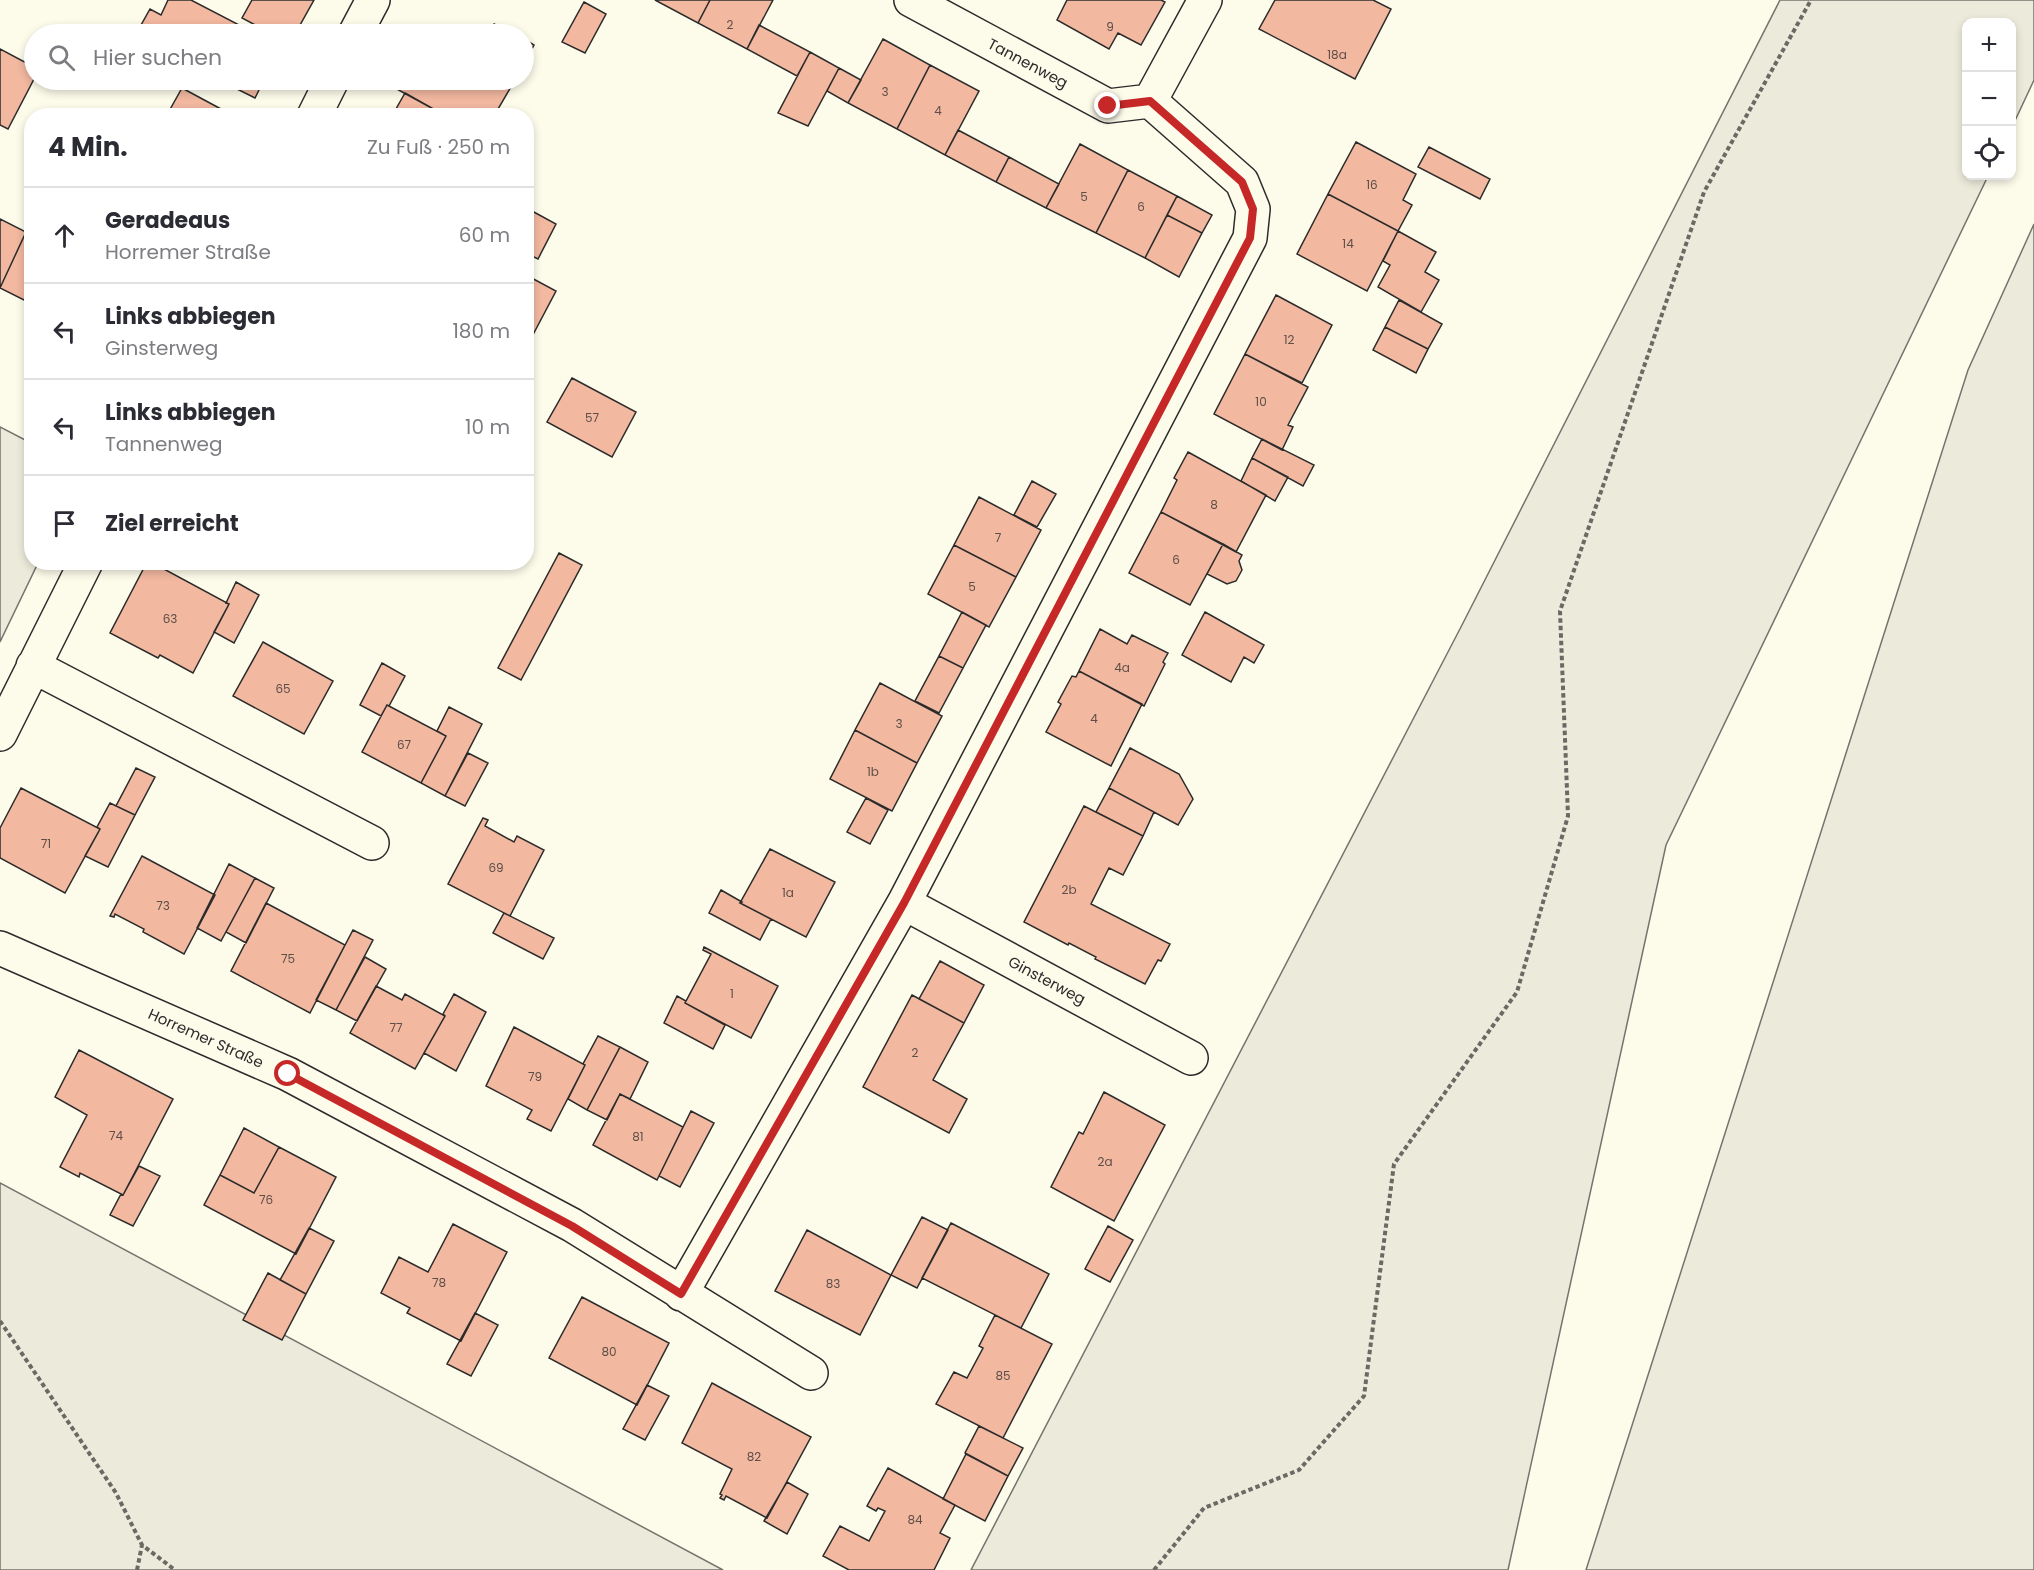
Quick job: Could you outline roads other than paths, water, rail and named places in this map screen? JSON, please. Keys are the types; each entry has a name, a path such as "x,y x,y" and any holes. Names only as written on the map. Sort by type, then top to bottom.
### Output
{"street":[{"path":"360,24 373,0"},
{"name":"Tannenweg","path":"911,0 1108,106 1150,101"},
{"path":"681,1294 904,903 1250,238 1253,209 1242,182 1150,101 1205,0"},
{"path":"318,108 327,90"},
{"path":"0,734 82,570"},
{"path":"33,666 372,843"},
{"name":"Ginsterweg","path":"904,903 1191,1058"},
{"name":"Horremer Straße","path":"0,948 288,1074 572,1226 811,1373"}]}
